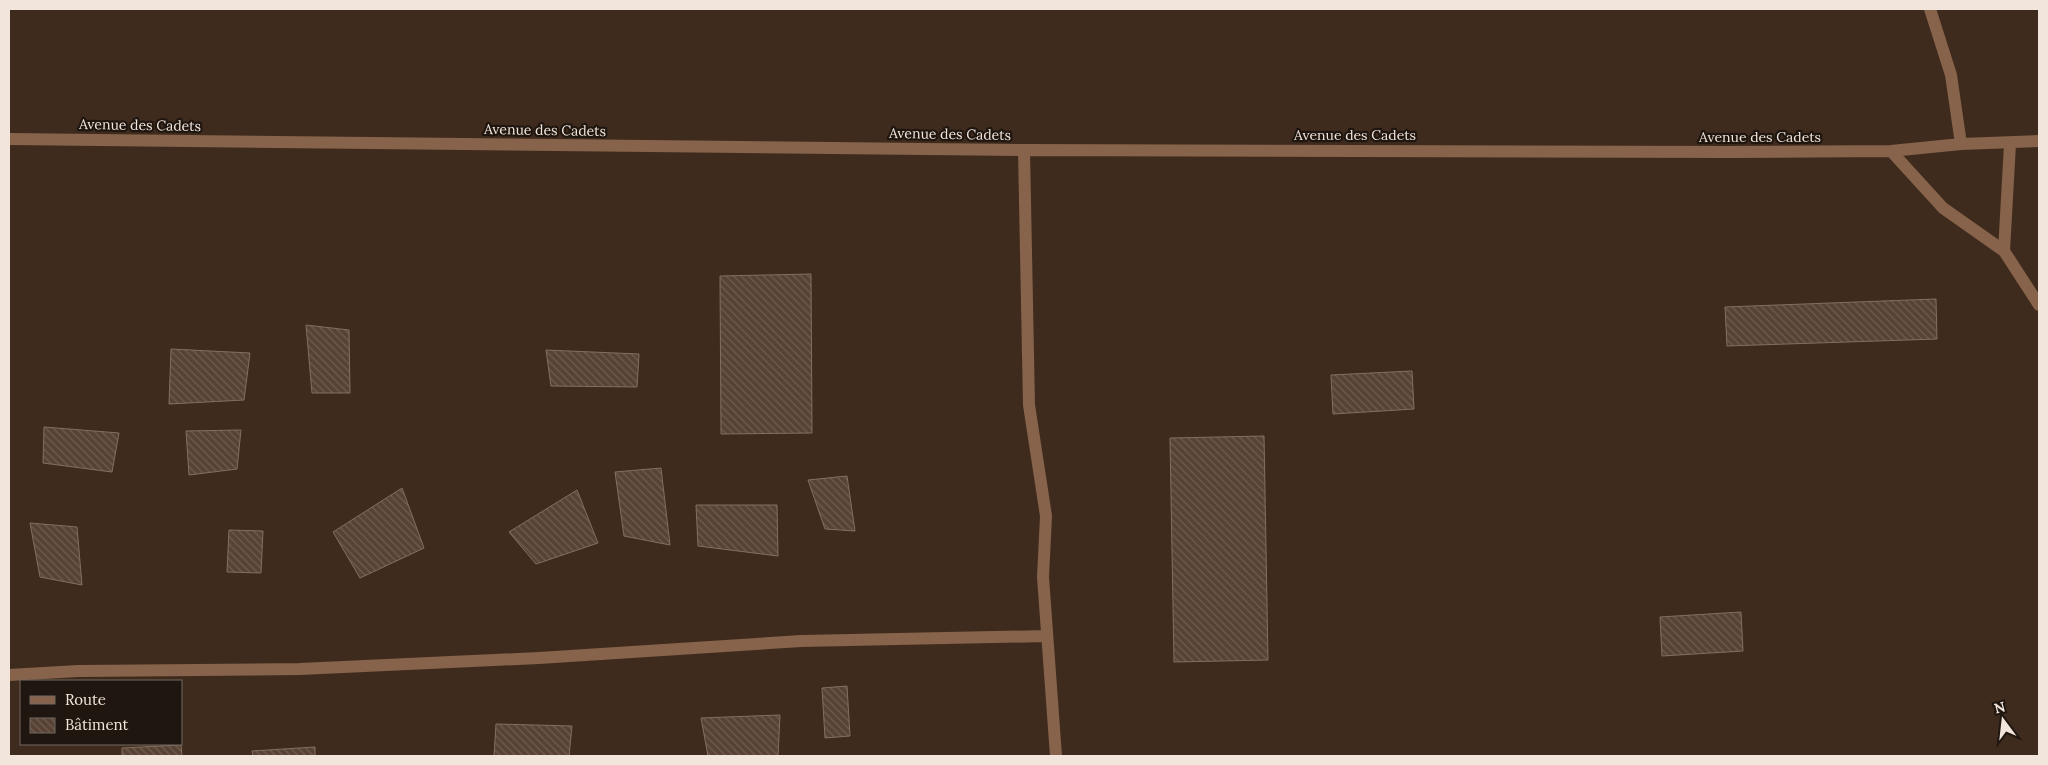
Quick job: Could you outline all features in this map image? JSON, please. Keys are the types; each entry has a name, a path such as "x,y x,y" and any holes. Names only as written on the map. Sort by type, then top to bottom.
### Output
{"street":[{"path":"1930,9 1951,75 1961,144"},
{"name":"Avenue des Cadets","path":"9,139 1024,150 1891,151 1961,144 2010,144 2039,141"},
{"path":"2004,251 2010,144"},
{"path":"1024,150 1029,406 1046,516 1043,577 1056,756"},
{"path":"1891,151 1943,208 2004,251 2039,305"},
{"path":"9,675 78,671 300,669 539,658 801,641 1047,636"}],"building":[{"path":"811,274 812,433 721,434 720,276"},
{"path":"1936,299 1937,339 1727,346 1725,307"},
{"path":"306,325 349,330 350,393 312,393"},
{"path":"171,349 250,353 244,400 169,404"},
{"path":"546,350 639,354 637,387 551,386"},
{"path":"1412,371 1414,409 1333,414 1331,375"},
{"path":"44,427 119,433 112,472 43,463"},
{"path":"241,430 237,469 189,475 186,431"},
{"path":"1264,436 1268,660 1174,662 1170,438"},
{"path":"661,468 670,545 624,536 615,472"},
{"path":"847,476 855,531 825,529 808,480"},
{"path":"402,488 424,548 360,578 333,532"},
{"path":"577,490 598,543 536,564 509,532"},
{"path":"696,505 777,505 778,556 698,546"},
{"path":"30,523 77,527 82,585 40,577"},
{"path":"229,530 263,531 261,573 227,572"},
{"path":"1741,612 1743,651 1662,656 1660,617"},
{"path":"847,686 850,736 825,738 822,688"},
{"path":"780,715 778,756 708,756 701,718"},
{"path":"496,724 572,726 569,756 494,756"},
{"path":"181,745 182,756 122,756 122,748"},
{"path":"315,747 315,756 253,756 252,751"}]}
